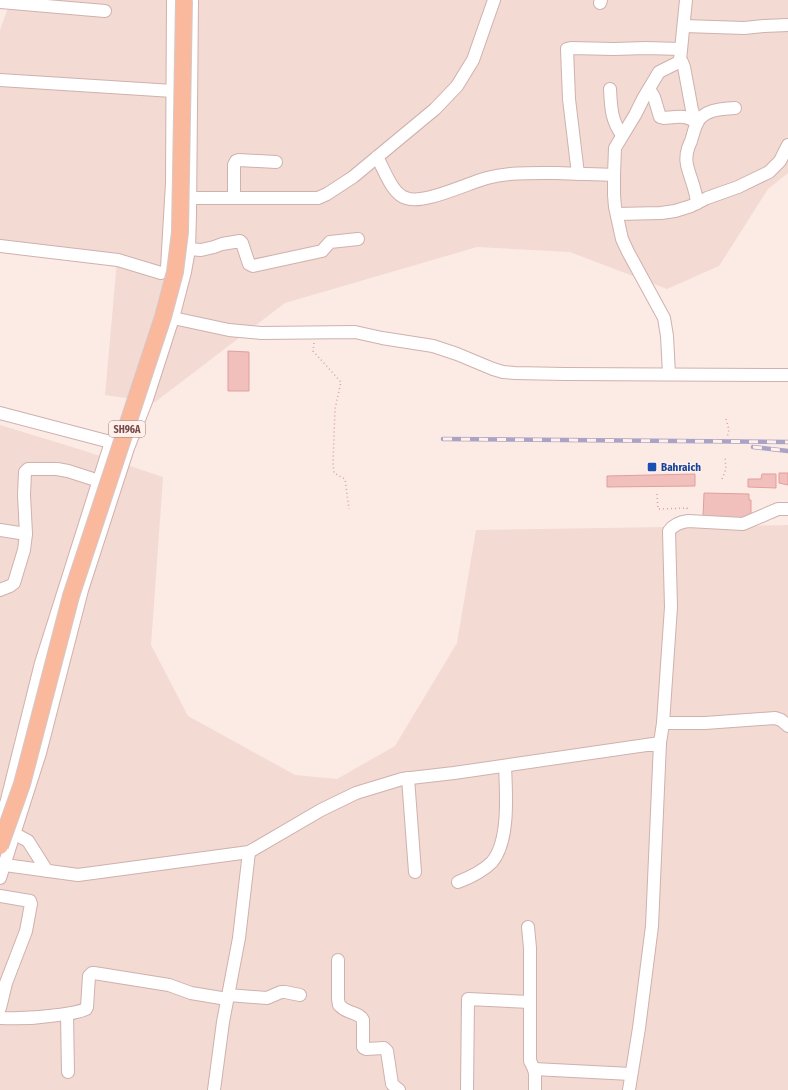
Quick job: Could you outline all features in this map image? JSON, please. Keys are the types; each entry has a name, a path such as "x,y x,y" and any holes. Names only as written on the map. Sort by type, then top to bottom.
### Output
{"main road":[{"name":"SH96A","path":"0,846 22,784 71,596 164,317 175,272 180,232 184,0"}],"street":[{"path":"0,246 118,260 161,274 166,271 172,183 173,0"},
{"path":"0,878 40,753 82,590 128,448 142,414 173,318 185,272 189,249 192,0"},
{"path":"190,198 318,198 327,194 353,177 435,109 457,86 473,60 494,0"},
{"path":"669,374 667,336 664,318 622,239 614,195 615,148 659,72 677,64 684,26 686,0"},
{"path":"0,2 105,12"},
{"path":"684,26 744,28 788,25"},
{"path":"578,174 569,99 567,49 655,48 680,54"},
{"path":"680,54 684,67 694,121 686,152 686,164 697,195 697,203"},
{"path":"0,80 173,91"},
{"path":"610,89 612,113 622,135"},
{"path":"649,89 654,97 660,117 687,117 694,121"},
{"path":"694,121 717,109 736,108"},
{"path":"617,214 661,213 675,211 738,187 770,172 780,161 788,145"},
{"path":"377,156 395,190 400,195 415,200 432,197 488,178 514,173 614,175"},
{"path":"234,198 234,165 236,161 276,162"},
{"path":"189,249 202,250 222,244 240,241 242,243 248,264 252,266 322,251 330,242 358,239"},
{"path":"173,318 229,330 261,333 355,332 433,346 503,372 565,374 788,375"},
{"path":"0,412 128,448"},
{"path":"0,823 4,798 41,663 111,442"},
{"path":"0,590 14,583 24,550 26,534 24,495 26,470 57,469 99,481"},
{"path":"628,1090 639,1028 652,926 660,743 663,723 671,607 669,530 672,526 679,522 688,521 743,524 778,509 788,509"},
{"path":"0,530 26,534"},
{"path":"663,723 705,723 774,718 781,720 788,726"},
{"path":"5,865 78,875 248,852 321,810 356,794 402,779 505,766 660,743"},
{"path":"458,882 474,876 486,868 493,860 499,849 503,836 505,819 505,766"},
{"path":"408,778 415,872"},
{"path":"4,798 22,810"},
{"path":"15,834 28,841 47,871"},
{"path":"214,1090 223,1022 239,938 248,852"},
{"path":"0,896 30,901 32,904 26,931 6,983 0,1008"},
{"path":"528,927 530,948 530,1061 535,1074 535,1090"},
{"path":"338,960 339,1005 348,1012 362,1018 364,1048 384,1048 387,1051 392,1084 399,1090"},
{"path":"0,1018 21,1019 67,1014 84,1010 87,1007 89,976 92,973 169,985 191,993 228,997 267,998 281,992 300,995"},
{"path":"467,1090 468,999 530,1002"},
{"path":"67,1014 68,1072"},
{"path":"534,1069 631,1074"}],"path":[{"path":"315,332 313,351 341,382 335,409 333,464 334,473 345,479 349,509"},
{"path":"726,419 729,430 727,438"},
{"path":"722,479 726,469 725,457"},
{"path":"657,494 658,509 687,508 688,521"}],"shaded area":[{"path":"11,0 788,0 788,173 768,189 719,266 667,289 570,252 477,247 285,303 155,402 105,395 117,261 0,245 0,30"},
{"path":"0,425 163,477 151,645 188,716 295,775 337,779 395,746 457,643 476,530 788,525 788,1090 0,1090"}],"building":[{"path":"228,351 249,352 249,391 228,391"},
{"path":"779,473 788,473 788,485 779,483"},
{"name":"Bahraich","path":"695,474 695,486 607,487 607,476"},
{"path":"762,474 776,474 776,488 748,487 748,479 761,479"},
{"path":"704,493 749,494 749,500 751,500 751,518 703,517"}],"railway":[{"path":"443,439 788,442"},
{"path":"753,447 788,451"}],"place":[{"name":"Bahraich","path":"652,467"}]}
